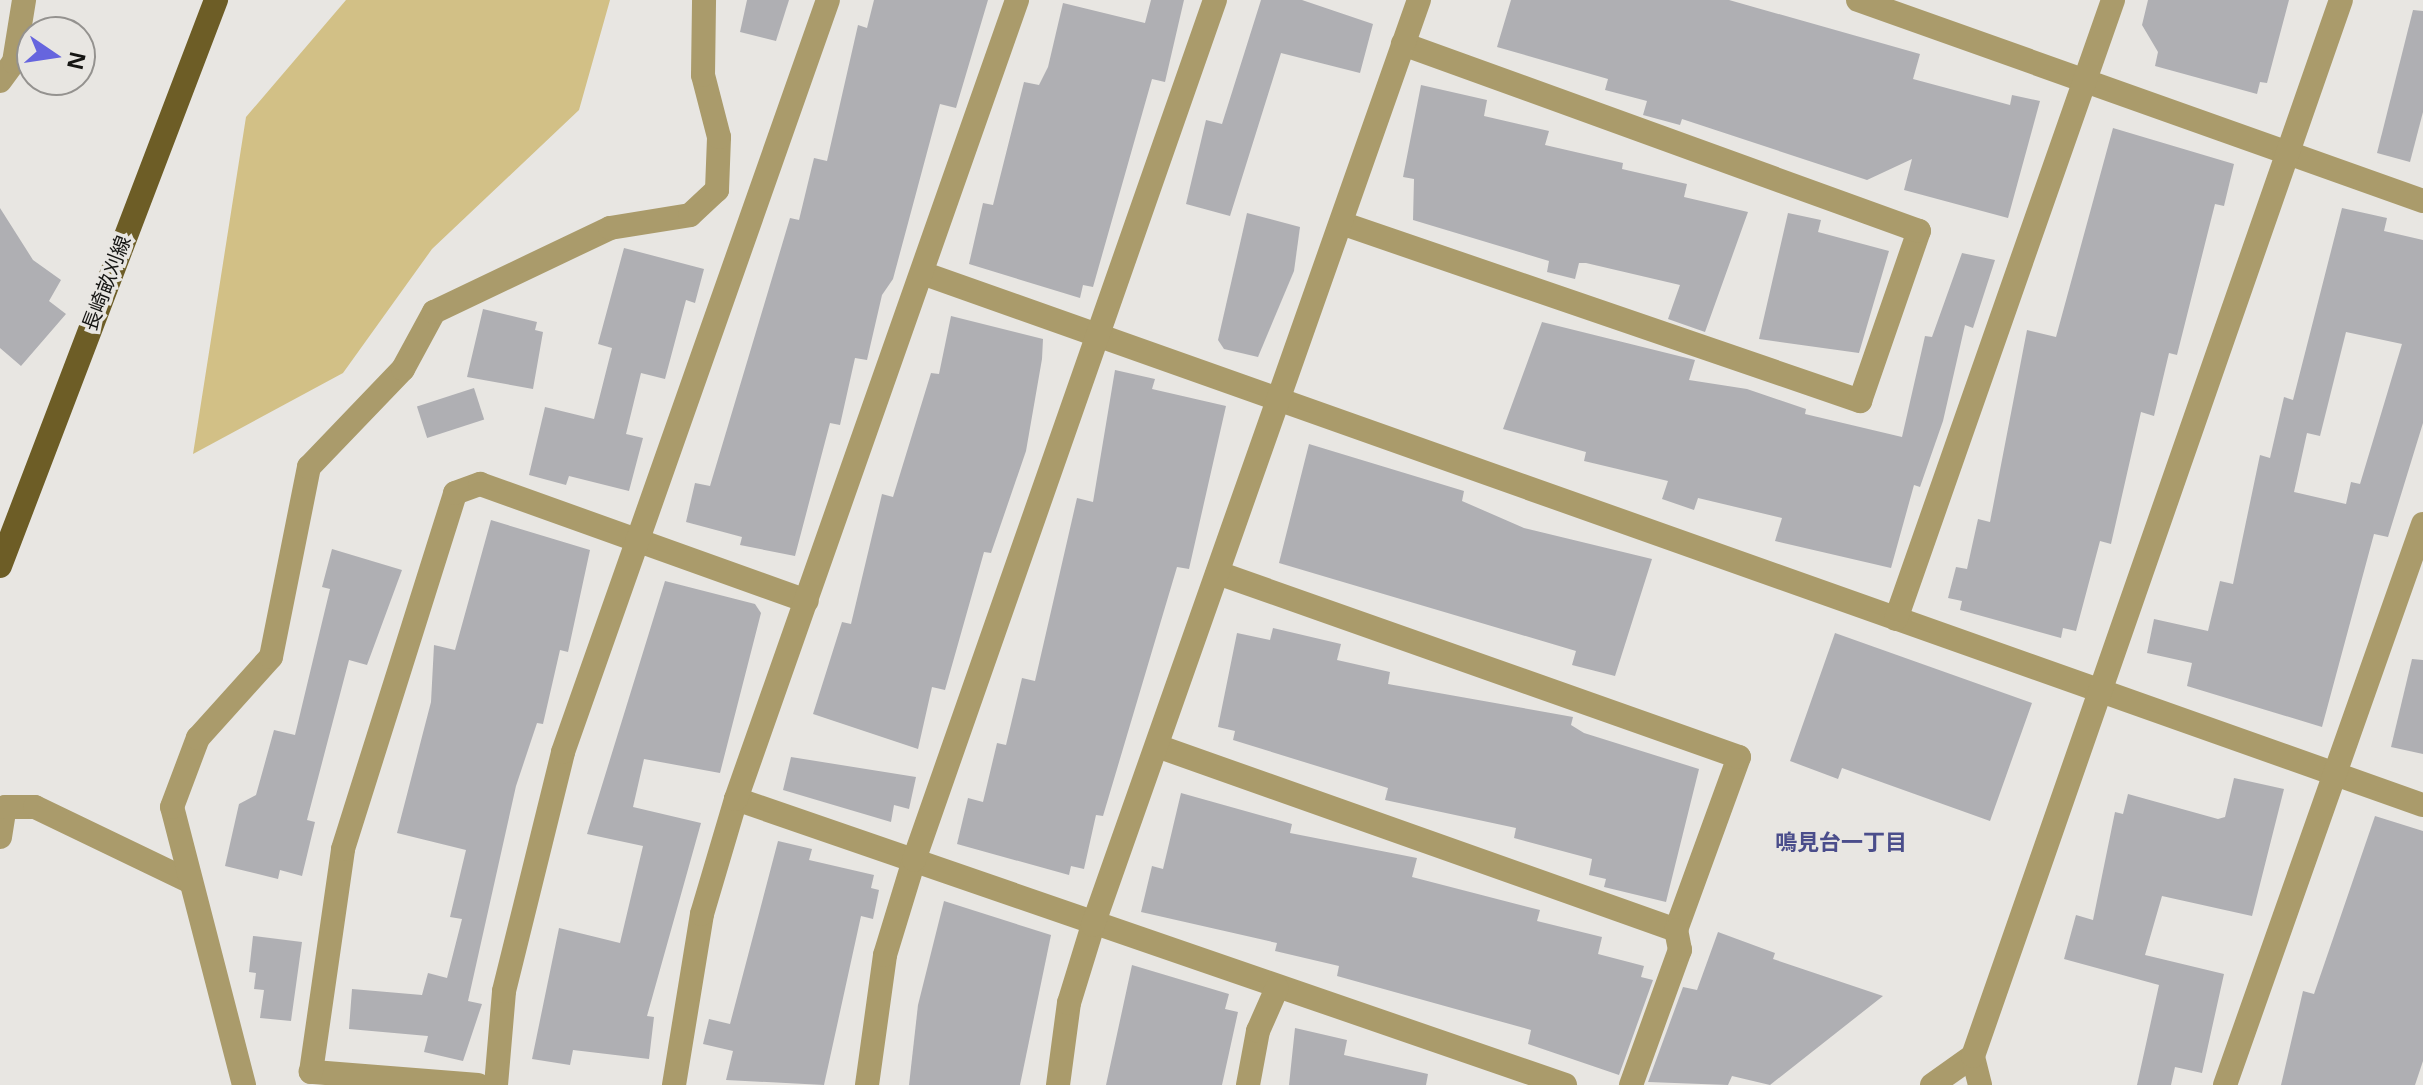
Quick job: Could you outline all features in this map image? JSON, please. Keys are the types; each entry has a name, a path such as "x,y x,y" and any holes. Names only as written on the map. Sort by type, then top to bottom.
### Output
{"main road":[{"name":"長崎畝刈線","path":"0,566 216,0"}],"street":[{"path":"0,81 14,62 24,0"},
{"path":"244,1085 191,882 173,831 177,783 198,738 271,657 309,467 403,369 434,312 610,228 690,215 717,190 719,137 703,75 704,0"},
{"path":"496,1085 504,991 533,857 637,541 828,0"},
{"path":"674,1085 702,914 736,799 1017,0"},
{"path":"867,1085 885,955 914,860 1215,0"},
{"path":"1058,1085 1069,1003 1093,925 1218,573 1283,401 1419,0"},
{"path":"1858,0 2423,201"},
{"path":"1896,619 2113,0"},
{"path":"1980,1085 1973,1056 2096,690 2341,0"},
{"path":"1341,223 1860,401 1865,387 1919,231 1403,44"},
{"path":"922,273 2423,805"},
{"path":"478,1085 311,1072 324,949 365,762 455,493 480,484 807,601"},
{"path":"2225,1085 2423,524"},
{"path":"1218,573 1739,757 1676,930 1680,950 1631,1085"},
{"path":"1157,746 1676,930"},
{"path":"736,799 1093,925 1565,1085"},
{"path":"0,837 5,807 35,807 191,882"},
{"path":"1248,1085 1258,1031 1277,988"},
{"path":"1932,1085 1973,1056"}],"shaded area":[{"path":"346,0 610,0 579,110 432,249 343,373 193,454 246,117"}],"building":[{"path":"747,0 789,0 776,41 740,32"},
{"path":"874,0 988,0 956,108 940,104 893,279 882,295 867,360 855,358 840,425 830,423 795,556 740,545 742,537 686,522 695,483 710,486 790,218 799,220 814,158 827,161 858,25 867,28"},
{"path":"1151,0 1184,0 1165,82 1152,79 1093,287 1083,285 1080,298 969,264 983,203 993,205 1024,82 1039,85 1048,67 1063,3 1145,23"},
{"path":"1261,0 1302,0 1373,24 1360,73 1281,53 1230,216 1186,204 1206,120 1222,124"},
{"path":"1511,0 1729,0 1920,54 1913,79 2010,105 2012,95 2040,101 2008,218 1904,190 1912,159 1867,180 1682,119 1680,125 1643,115 1647,101 1605,90 1608,79 1497,47"},
{"path":"2148,0 2289,0 2267,83 2260,82 2257,94 2155,66 2158,52 2142,25"},
{"path":"2413,10 2423,11 2423,112 2410,162 2377,153"},
{"path":"1421,85 1487,100 1484,116 1549,131 1545,145 1623,163 1622,169 1687,184 1684,197 1748,212 1705,332 1668,319 1680,285 1586,263 1579,263 1575,279 1547,272 1549,261 1413,220 1414,179 1403,177"},
{"path":"2113,128 2234,164 2224,206 2215,204 2177,355 2169,353 2154,416 2141,412 2111,544 2100,541 2076,631 2063,628 2061,638 1960,610 1962,601 1948,598 1956,567 1967,569 1978,519 1990,522 2027,330 2056,337"},
{"path":"0,208 33,260 61,280 49,301 66,314 21,366 0,348"},
{"path":"2342,208 2387,218 2384,231 2423,240 2423,423 2388,537 2374,534 2322,727 2187,686 2192,663 2147,653 2154,619 2208,631 2220,581 2233,584 2260,455 2270,458 2284,397 2293,400","holes":["2346,332 2402,344 2360,484 2351,482 2346,504 2294,492 2307,433 2320,436"]},
{"path":"1247,213 1300,227 1294,271 1258,357 1224,349 1218,340"},
{"path":"1788,213 1821,220 1818,232 1889,251 1859,353 1759,339"},
{"path":"624,248 704,269 695,303 686,300 665,379 641,373 626,434 643,438 629,491 569,476 566,485 529,475 545,407 594,419 612,348 598,344"},
{"path":"1962,253 1995,260 1973,328 1965,325 1943,421 1920,487 1914,485 1891,568 1775,541 1782,518 1698,498 1694,510 1662,499 1668,481 1584,461 1586,452 1503,429 1542,322 1695,360 1689,380 1747,389 1806,409 1805,414 1902,437 1925,336 1932,337"},
{"path":"483,309 537,322 535,330 543,332 533,389 467,377"},
{"path":"951,316 1043,339 1042,359 1026,451 991,553 984,552 945,690 932,687 918,749 813,714 842,622 851,624 882,494 893,497 931,373 939,374"},
{"path":"1115,370 1155,379 1152,389 1226,406 1189,569 1177,567 1103,816 1096,815 1084,869 1071,866 1069,875 957,844 968,798 983,802 997,743 1006,745 1022,678 1035,681 1077,498 1093,502"},
{"path":"474,388 484,419 427,438 417,407"},
{"path":"1309,444 1464,491 1462,501 1524,528 1652,559 1615,676 1572,665 1576,651 1279,563"},
{"path":"491,520 590,550 568,652 560,650 543,724 537,723 516,786 468,1001 482,1004 463,1061 424,1052 428,1036 349,1029 352,989 422,995 428,973 447,978 462,919 450,917 466,850 397,833 431,702 434,645 455,650"},
{"path":"332,549 402,570 367,665 349,660 307,820 315,822 302,876 280,870 278,879 225,866 239,804 256,795 274,730 295,735 330,589 322,587"},
{"path":"665,581 755,604 761,613 720,773 644,759 633,807 701,823 647,1016 654,1017 649,1059 573,1050 570,1065 532,1059 559,928 620,943 643,846 587,834"},
{"path":"1273,628 1341,644 1337,660 1390,672 1388,684 1573,717 1571,725 1584,733 1699,769 1666,902 1604,887 1606,879 1589,875 1592,859 1514,838 1516,828 1385,800 1388,788 1233,740 1235,731 1218,727 1237,633 1270,640"},
{"path":"1835,633 2032,703 1990,821 1842,768 1838,779 1790,761"},
{"path":"2412,659 2423,660 2423,754 2391,747"},
{"path":"791,757 916,777 909,809 894,805 891,822 783,790"},
{"path":"2234,778 2284,789 2252,916 2162,896 2145,955 2224,974 2202,1073 2175,1067 2171,1085 2137,1085 2159,985 2064,959 2076,915 2093,920 2115,812 2123,814 2128,794 2218,819 2225,817"},
{"path":"1181,793 1292,824 1290,833 1417,858 1412,877 1540,910 1537,921 1602,937 1598,954 1644,966 1641,977 1653,980 1619,1075 1528,1044 1531,1030 1337,976 1339,966 1275,951 1277,943 1141,912 1152,866 1163,869"},
{"path":"2375,816 2423,831 2423,1061 2415,1085 2281,1085 2303,991 2314,994"},
{"path":"778,841 812,849 809,860 874,875 871,888 879,890 873,919 861,916 824,1085 726,1080 733,1051 703,1044 709,1019 730,1024"},
{"path":"944,901 1051,935 1020,1085 909,1085 918,1005"},
{"path":"1718,932 1775,953 1773,959 1883,996 1770,1085 1732,1076 1728,1085 1648,1082 1683,987 1697,990"},
{"path":"253,936 302,942 291,1021 260,1018 264,990 254,989 256,973 249,972"},
{"path":"1132,965 1229,994 1225,1009 1238,1012 1222,1085 1106,1085"},
{"path":"1295,1028 1347,1040 1344,1055 1428,1074 1426,1085 1289,1085"}],"district":[{"name":"鳴見台一丁目","path":"1841,842"}]}
